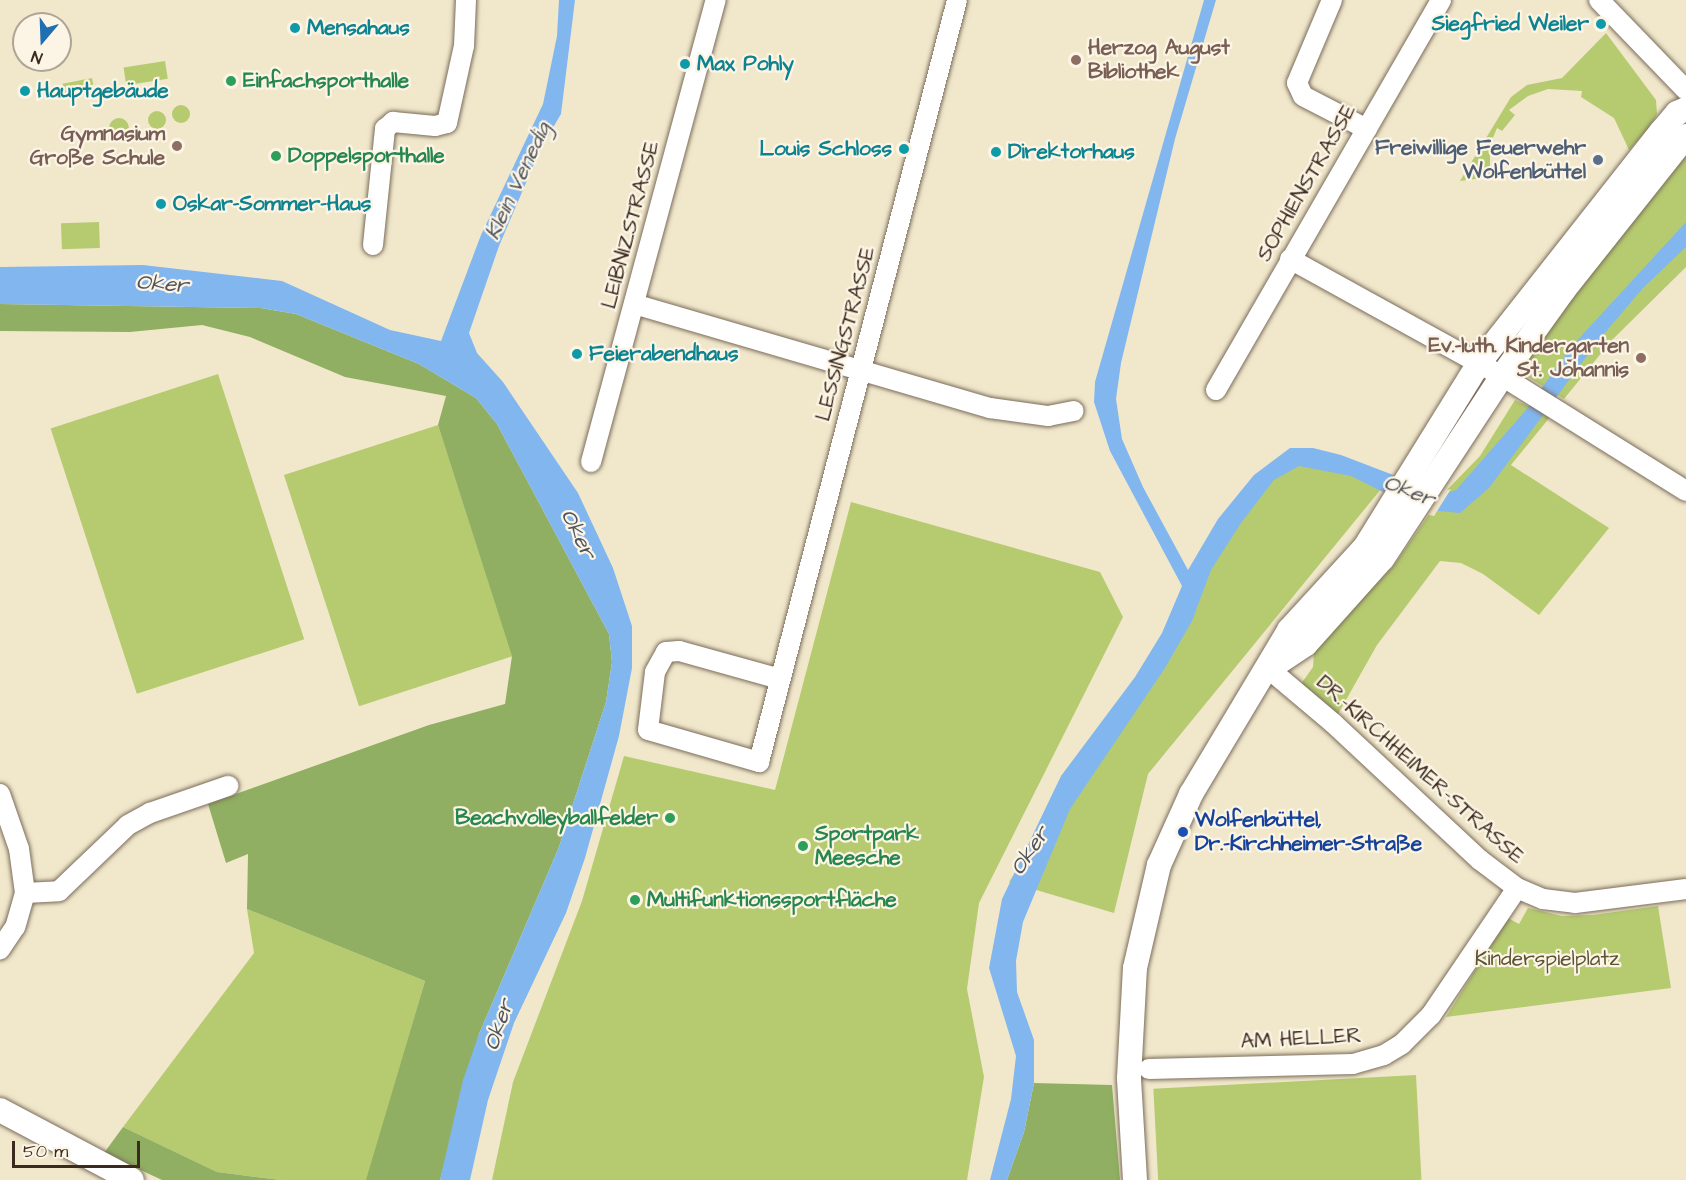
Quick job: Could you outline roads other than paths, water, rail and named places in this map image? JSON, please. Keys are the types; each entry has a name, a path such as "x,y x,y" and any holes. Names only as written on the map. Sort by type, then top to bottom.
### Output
{"main road":[{"path":"1135,1180 1129,1078 1131,1004 1150,894 1191,794 1241,707 1269,669 1306,644 1364,582 1400,516 1411,474 1479,363 1654,141 1677,113 1686,109"},
{"path":"1400,516 1435,483 1502,376 1563,291 1686,136"},
{"path":"0,1110 132,1180"}],"street":[{"path":"373,245 385,129 393,122 435,126 447,123 464,46 466,0"},
{"name":"LEIBNIZSTRASSE","path":"591,462 716,0"},
{"name":"LESSINGSTRASSE","path":"780,679 679,651 666,652 655,672 648,730 759,762 957,0"},
{"path":"1332,0 1297,83 1303,96 1367,129"},
{"name":"SOPHIENSTRASSE","path":"1216,390 1441,0"},
{"path":"1599,0 1686,90"},
{"path":"1290,259 1502,376 1570,416 1686,491"},
{"path":"634,304 1018,414 1048,416 1074,411"},
{"name":"DR.-KIRCHHEIMER-STRASSE","path":"1269,669 1333,723 1480,860 1518,888 1543,899 1575,903 1686,889"},
{"path":"25,892 58,891 128,825 150,813 228,786"},
{"path":"0,794 19,849 25,892 15,927 0,949"},
{"name":"AM HELLER","path":"1149,1069 1353,1064 1384,1054 1402,1044 1431,1015 1518,888"}],"water":[{"path":"559,0 575,0 561,114 540,150 499,246 469,333 477,353 503,382 578,493 613,568 632,626 632,668 619,736 585,858 566,913 514,1023 488,1100 470,1180 440,1180 463,1080 479,1034 559,847 606,702 612,662 609,634 497,424 476,398 419,364 296,314 261,308 0,304 0,267 143,265 282,281 390,330 441,341 481,235 543,104 557,36"},
{"name":"Oker","path":"1204,0 1216,0 1175,139 1121,363 1116,399 1122,439 1143,487 1188,570 1218,519 1254,475 1290,448 1313,448 1341,455 1443,494 1456,490 1526,410 1572,346 1686,222 1686,247 1643,288 1598,341 1489,488 1460,513 1417,509 1351,476 1299,466 1274,480 1241,523 1211,570 1192,621 1165,668 1070,809 1023,922 1016,961 1017,992 1034,1040 1034,1083 1024,1132 1007,1180 990,1180 1011,1099 1016,1056 989,968 1002,899 1061,776 1135,677 1162,633 1182,586 1110,451 1094,402 1095,382"}],"place":[{"name":"Siegfried Weiler","path":"1601,24"},
{"name":"Mensahaus","path":"295,28"},
{"name":"Herzog August Bibliothek","path":"1076,60"},
{"name":"Max Pohly","path":"685,64"},
{"name":"Einfachsporthalle","path":"231,81"},
{"name":"Hauptgebäude","path":"25,91"},
{"name":"Gymnasium Große Schule","path":"177,146"},
{"name":"Louis Schloss","path":"904,149"},
{"name":"Direktorhaus","path":"996,152"},
{"name":"Doppelsporthalle","path":"276,156"},
{"name":"Freiwillige Feuerwehr Wolfenbüttel","path":"1598,160"},
{"name":"Oskar-Sommer-Haus","path":"161,204"},
{"name":"Feierabendhaus","path":"577,354"},
{"name":"Ev.-luth. Kindergarten St. Johannis","path":"1641,358"},
{"name":"Beachvolleyballfelder","path":"670,818"},
{"name":"Wolfenbüttel, Dr.-Kirchheimer-Straße","path":"1183,832"},
{"name":"Sportpark Meesche","path":"803,846"},
{"name":"Multifunktionssportfläche","path":"635,900"}],"water label":[{"name":"Klein Venedig","path":"518,181"}],"park label":[{"name":"Kinderspielplatz","path":"1547,959"}]}
